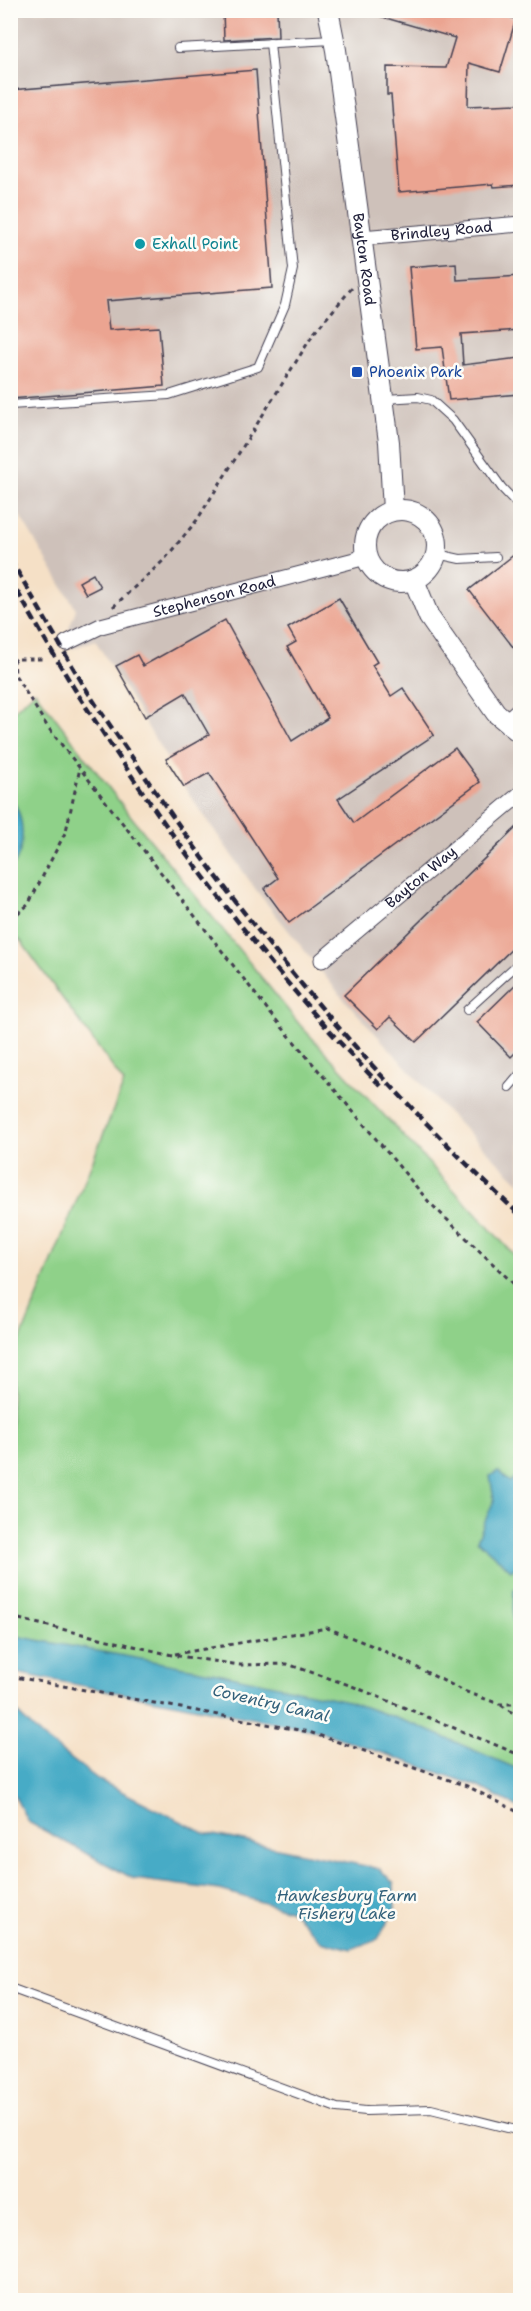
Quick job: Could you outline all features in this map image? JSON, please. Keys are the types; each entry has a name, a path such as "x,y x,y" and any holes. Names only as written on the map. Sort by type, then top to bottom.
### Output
{"street":[{"name":"Bayton Road","path":"328,10 383,399 393,510"},
{"name":"Brindley Road","path":"362,238 520,224"},
{"path":"405,509 427,520 435,536 437,554 432,565 414,580 394,582 385,579 370,566 366,557 364,542 369,528 379,516 393,510 405,509"},
{"name":"Stephenson Road","path":"66,643 101,626 366,557"},
{"path":"414,580 429,617 496,713 520,733"},
{"name":"Bayton Way","path":"322,960 520,794"}],"lane":[{"path":"178,48 334,40"},
{"path":"10,405 169,395 258,367 285,305 293,269 270,44"},
{"path":"383,399 418,397 431,400 453,420 502,488 520,507"},
{"path":"437,554 460,559 496,557"},
{"path":"503,719 520,704"},
{"path":"467,1010 520,962"},
{"path":"508,1087 520,1074"},
{"path":"10,1988 337,2108 366,2111 431,2109 520,2131"}],"path":[{"path":"101,626 111,609 164,560 197,520 314,333 349,290 367,280"},
{"path":"42,659 28,661 12,658 15,675 24,692 80,768 272,1014 429,1202 520,1290"},
{"path":"10,919 28,905 66,831 80,768"},
{"path":"10,1617 172,1654 240,1665 287,1664 352,1686 520,1755"},
{"path":"172,1654 327,1628 378,1648 464,1691 499,1704 520,1718"},
{"path":"10,1676 309,1732 457,1782 520,1813"},
{"path":"499,1704 520,1704"}],"shaded area":[{"path":"11,11 520,11 520,1183 452,1117 341,996 256,890 184,787 95,640 72,649 66,636 76,609 11,501"}],"green space":[{"path":"35,691 125,809 300,1025 520,1261 520,1790 419,1747 11,1654 11,1363 124,1083 20,940 11,938 10,714"}],"water":[{"path":"11,798 22,824 22,843 11,869"},
{"path":"498,1471 510,1482 520,1474 520,1566 511,1570 477,1540 494,1500 490,1476"},
{"path":"520,1586 520,1634 513,1620 514,1590"},
{"name":"Coventry Canal","path":"10,1635 212,1672 348,1701 418,1726 520,1770 520,1808 477,1786 322,1732 11,1672"},
{"name":"Hawkesbury Farm Fishery Lake","path":"10,1706 42,1737 99,1780 204,1833 380,1869 394,1884 395,1909 378,1939 351,1949 321,1941 292,1911 220,1890 134,1879 28,1822 11,1789"}],"building":[{"path":"223,10 277,10 278,37 224,40"},
{"path":"373,10 488,10 516,19 500,72 469,63 468,106 520,104 520,185 494,187 493,184 399,192 391,95 387,95 387,67 446,68 455,38 372,14"},
{"name":"Exhall Point","path":"256,70 272,288 106,301 109,330 159,327 164,386 10,399 10,90"},
{"path":"456,263 457,280 520,276 520,330 461,334 463,365 520,358 520,394 449,400 442,347 416,349 409,267"},
{"path":"520,550 520,656 469,590"},
{"path":"93,574 100,587 86,594 79,582"},
{"path":"339,598 377,662 372,665 391,696 403,688 434,735 338,799 354,823 455,748 480,782 289,923 264,889 278,878 209,773 184,787 166,759 209,735 185,693 145,717 116,666 137,655 143,666 225,620 292,741 328,718 287,647 296,642 288,628"},
{"path":"520,824 520,941 416,1042 390,1017 378,1029 344,995"},
{"path":"520,980 520,1048 511,1057 477,1022"}],"railway":[{"path":"10,559 93,700 186,834 273,950 367,1060 468,1165 520,1215"},
{"path":"10,579 79,696 183,849 220,899 298,995 381,1086"}],"place":[{"name":"Exhall Point","path":"140,244"},
{"name":"Phoenix Park","path":"357,372"}]}
